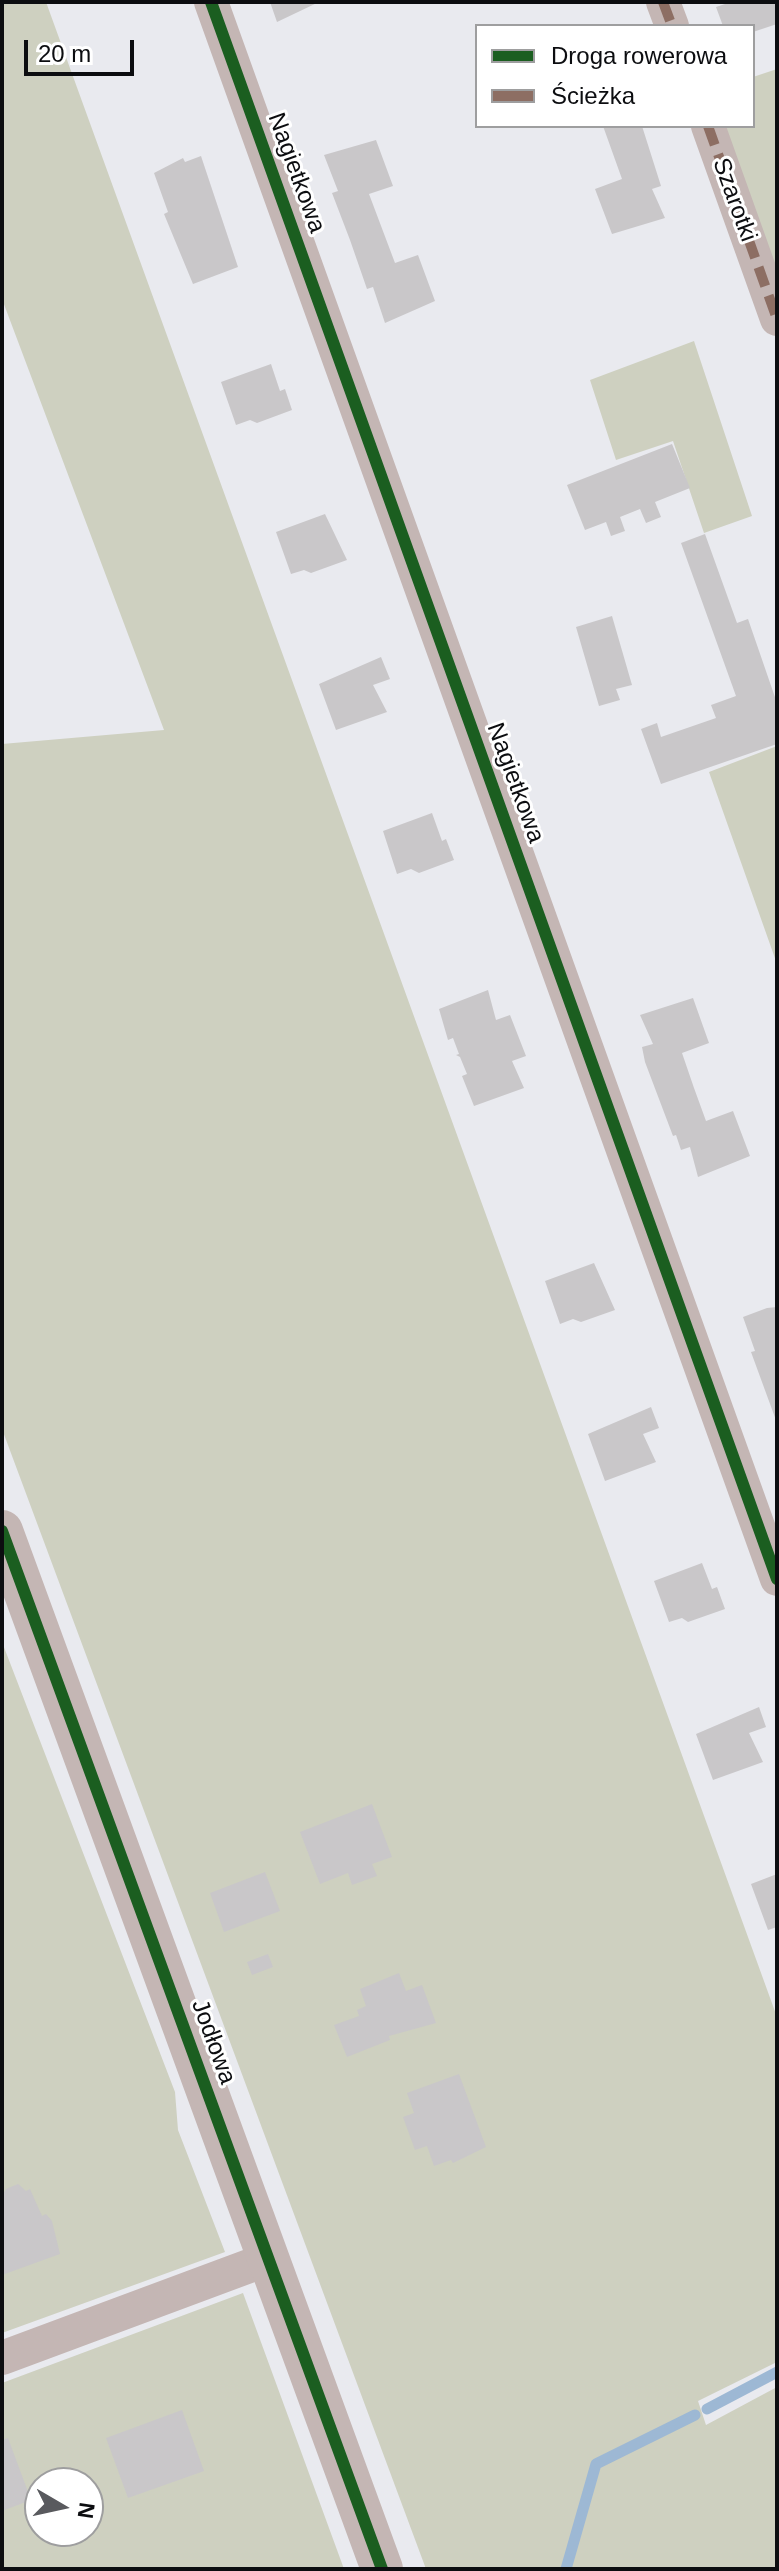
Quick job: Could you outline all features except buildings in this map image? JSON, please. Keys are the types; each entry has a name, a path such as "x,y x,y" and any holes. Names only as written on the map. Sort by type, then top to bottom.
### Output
{"street":[{"name":"Nagietkowa","path":"211,2 777,1579"},
{"path":"663,2 671,24"},
{"name":"Szarotki","path":"709,128 777,319"},
{"name":"Jodłowa","path":"2,1531 382,2569"},
{"path":"2,2358 268,2259"}],"green space":[{"path":"2,2 46,2 777,2017 777,2362 698,2401 706,2425 777,2387 777,2569 426,2569 2,1429 2,744 164,730 2,299"},
{"path":"777,69 777,274 723,128 755,128 755,76"},
{"path":"694,341 752,516 704,533 673,441 616,460 590,380"},
{"path":"777,746 777,964 709,772"},
{"path":"2,1642 175,2092 178,2130 225,2252 2,2333"},
{"path":"243,2293 344,2569 2,2569 2,2383"}],"waterway":[{"path":"707,2409 777,2372"},
{"path":"566,2569 596,2464 695,2415"}],"marked path":[{"path":"663,2 671,24"},
{"path":"709,128 777,319"}],"cycle path":[{"path":"211,2 777,1579"},
{"path":"2,1531 382,2569"}]}
